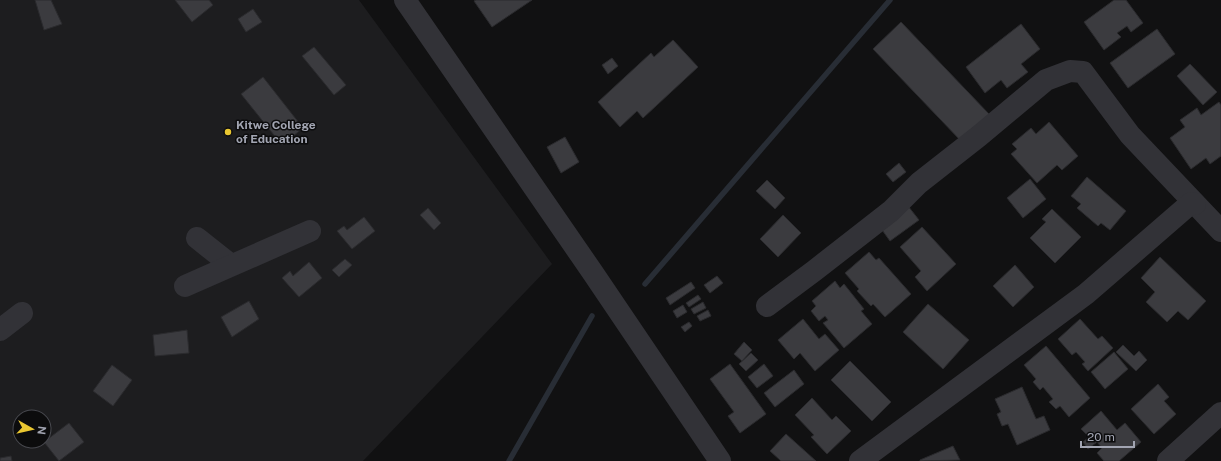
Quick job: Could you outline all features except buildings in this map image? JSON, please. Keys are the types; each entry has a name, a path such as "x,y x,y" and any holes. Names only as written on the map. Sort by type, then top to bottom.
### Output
{"street":[{"path":"405,0 593,273 720,461"},
{"path":"768,306 891,211 919,183 979,136 1046,80 1070,71 1083,72 1130,135 1221,230"},
{"path":"860,461 1086,294 1191,203 1196,204"},
{"path":"185,286 310,231"},
{"path":"197,238 231,265"},
{"path":"0,330 22,313"},
{"path":"1168,461 1221,413"}],"shaded area":[{"name":"Kitwe College of Education","path":"0,0 359,0 552,264 363,461 0,461"}],"waterway":[{"path":"645,284 890,0"},
{"path":"509,461 592,316"}],"place":[{"name":"Kitwe College of Education","path":"228,132"}]}
